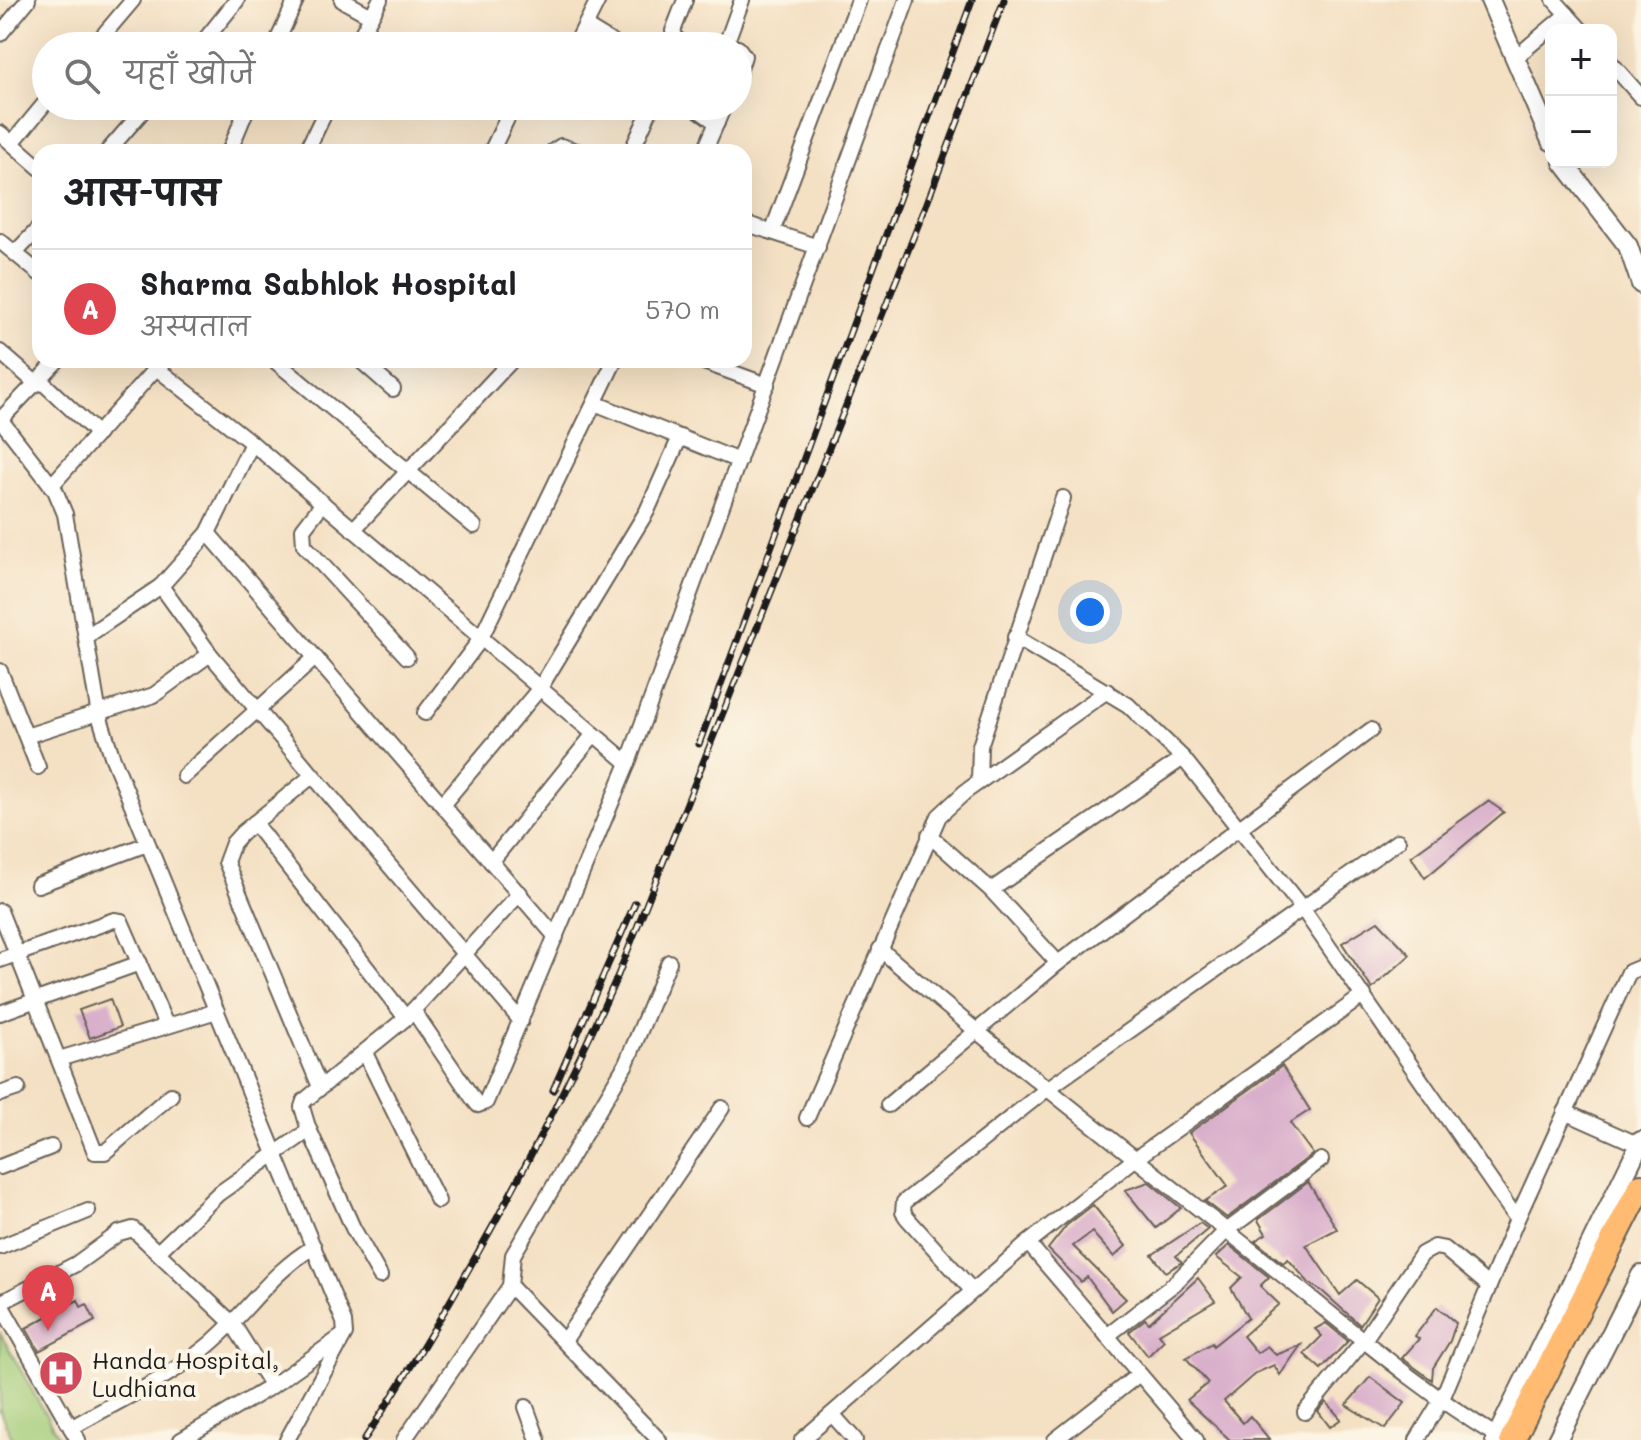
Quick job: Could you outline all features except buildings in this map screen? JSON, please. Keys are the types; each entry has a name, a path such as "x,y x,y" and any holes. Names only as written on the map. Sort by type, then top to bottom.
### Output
{"main road":[{"path":"1502,1439 1641,1186"},
{"path":"1529,1440 1641,1220"}],"street":[{"path":"0,34 28,0"},
{"path":"106,32 133,0"},
{"path":"211,32 237,0"},
{"path":"281,32 296,0"},
{"path":"342,0 371,16"},
{"path":"362,32 380,0"},
{"path":"582,32 598,0"},
{"path":"674,32 685,0"},
{"path":"734,32 742,0"},
{"path":"772,232 859,0"},
{"path":"254,823 410,1014 474,1100 482,1105 491,1097 628,763 907,0"},
{"path":"1490,0 1545,127"},
{"path":"1554,0 1576,24"},
{"path":"1515,58 1567,14"},
{"path":"585,26 595,32"},
{"path":"1617,75 1641,97"},
{"path":"32,115 6,138 32,161"},
{"path":"114,144 135,120"},
{"path":"232,144 242,120"},
{"path":"310,144 321,120"},
{"path":"495,144 506,120"},
{"path":"635,144 646,120"},
{"path":"713,120 717,123"},
{"path":"708,144 718,120"},
{"path":"1568,168 1621,235 1640,274"},
{"path":"752,226 818,247"},
{"path":"15,253 32,235"},
{"path":"0,241 32,267"},
{"path":"0,352 98,434"},
{"path":"51,368 0,419 51,486 70,532 99,715 120,778 344,1322 345,1334 287,1440"},
{"path":"51,486 98,434 148,368"},
{"path":"156,368 252,443 628,763"},
{"path":"284,368 474,526"},
{"path":"369,368 393,389"},
{"path":"353,530 505,368"},
{"path":"425,713 480,640 597,404 612,368"},
{"path":"720,368 767,385"},
{"path":"597,404 739,461"},
{"path":"442,805 540,688 647,511 680,437"},
{"path":"87,636 161,586 208,533 252,443"},
{"path":"979,782 980,746 1063,498"},
{"path":"323,503 303,529 304,545 407,657"},
{"path":"208,533 556,937"},
{"path":"161,586 210,654 521,1021"},
{"path":"1015,637 1107,691 1141,716 1183,758 1302,908 1517,1219"},
{"path":"26,736 154,695 210,654"},
{"path":"184,776 315,658"},
{"path":"0,671 38,767"},
{"path":"807,1118 929,835 944,810 1107,691"},
{"path":"888,1105 1058,963 1371,730"},
{"path":"491,862 594,734"},
{"path":"991,890 1183,758"},
{"path":"312,776 233,843 226,862 228,874 320,1087"},
{"path":"929,835 991,890 1058,963"},
{"path":"971,1289 907,1218 903,1212 904,1202 1047,1089 1398,841"},
{"path":"38,885 147,844"},
{"path":"380,1276 353,1228 308,1127 303,1103 410,1014 520,893"},
{"path":"0,911 89,1141 100,1154 171,1095"},
{"path":"0,960 119,920 123,923 166,1025"},
{"path":"880,949 976,1032 1225,1232 1442,1399 1502,1439 1640,1143 1565,1112"},
{"path":"404,1440 510,1286 513,1255 619,1076 669,962"},
{"path":"0,1013 140,963"},
{"path":"1417,1440 1442,1399 1517,1219 1629,972 1641,967"},
{"path":"802,1440 971,1289 1028,1243 1135,1159 1364,995"},
{"path":"59,1059 217,1011"},
{"path":"365,1053 438,1201"},
{"path":"0,1094 18,1088"},
{"path":"564,1341 722,1108"},
{"path":"159,1251 218,1194 276,1154 308,1127"},
{"path":"0,1167 51,1147"},
{"path":"1107,1336 1174,1284 1225,1232 1321,1160"},
{"path":"0,1247 88,1211"},
{"path":"272,1386 233,1324 137,1232 127,1229 76,1264 0,1303 75,1434 203,1350 233,1324 287,1265 314,1247"},
{"path":"1028,1243 1196,1440"},
{"path":"1305,1412 1364,1340 1422,1254 1429,1250 1445,1249 1489,1286"},
{"path":"1557,1440 1641,1275"},
{"path":"510,1286 659,1440"},
{"path":"181,1440 272,1386 345,1334"},
{"path":"1055,1440 1138,1375"},
{"path":"526,1407 538,1440"},
{"path":"832,1414 855,1440"}],"green space":[{"path":"0,1333 60,1440 13,1440 0,1412"}],"railway":[{"path":"699,744 972,0"},
{"path":"364,1440 435,1327 500,1212 561,1095 618,975 925,208 1004,0"},
{"path":"553,1090 635,903"}],"place":[{"name":"Sharma Sabhlok Hospital","path":"48,1331"},
{"name":"Handa Hospital, Ludhiana","path":"61,1373"}]}
